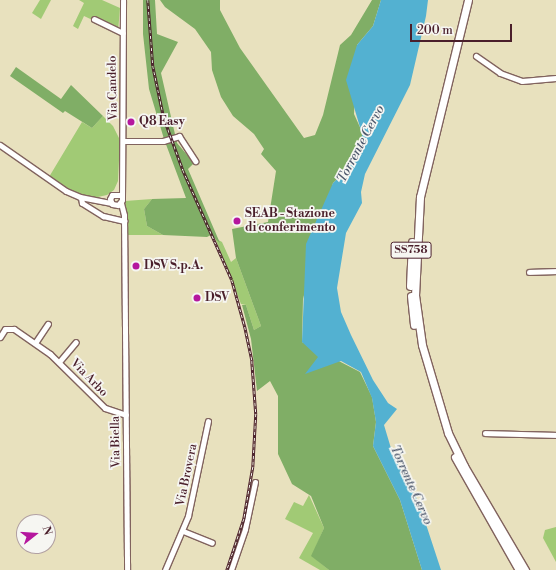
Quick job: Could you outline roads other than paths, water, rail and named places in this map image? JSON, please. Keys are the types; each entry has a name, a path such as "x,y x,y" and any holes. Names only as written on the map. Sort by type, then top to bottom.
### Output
{"highway":[{"name":"SS758","path":"465,0 417,198 410,256 411,310 425,377 444,433 459,468 519,570"},
{"name":"SS758","path":"468,0 420,197 415,295 422,345 448,433 464,466 525,570"}],"street":[{"name":"Via Candelo","path":"116,195 122,176 124,141 122,0"},
{"path":"94,19 123,33"},
{"path":"476,56 500,73 522,81 556,78"},
{"path":"124,141 163,141 179,136 195,161"},
{"path":"0,145 103,216 124,221"},
{"path":"100,200 116,195"},
{"path":"116,195 121,203 124,221"},
{"path":"113,204 116,195"},
{"path":"81,200 100,200 113,204 121,203"},
{"path":"113,204 120,211 124,221"},
{"name":"Via Biella","path":"124,221 127,570"},
{"path":"529,272 556,271"},
{"path":"34,343 48,324"},
{"name":"Via Arbo","path":"0,336 9,327 60,362 105,408 126,415"},
{"name":"Via Arbo","path":"60,362 76,342"},
{"name":"Via Brovera","path":"165,570 183,531 190,510 208,421"},
{"path":"485,433 556,435"},
{"path":"231,570 245,529 255,482"},
{"path":"183,531 212,543"}],"water":[{"path":"381,0 428,0 426,16 410,85 365,174 361,192 362,203 346,233 337,288 341,312 373,380 388,403 397,409 384,425 393,455 419,503 441,570 422,570 400,500 373,446 376,422 372,398 361,372 341,361 305,374 318,357 302,342 306,244 333,183 348,169 362,145 362,134 346,80 357,45 373,26"}],"railway":[{"path":"148,0 153,66 164,118 183,170 232,280 245,327 252,361 256,414 253,467 244,519 227,570"}],"place":[{"name":"Q8 Easy","path":"131,122"},
{"name":"SEAB - Stazione di conferimento","path":"237,221"},
{"name":"DSV S.p.A.","path":"136,266"},
{"name":"DSV","path":"197,298"}],"water label":[{"name":"Torrente Cervo","path":"361,144"},
{"name":"Torrente Cervo","path":"411,485"}]}
